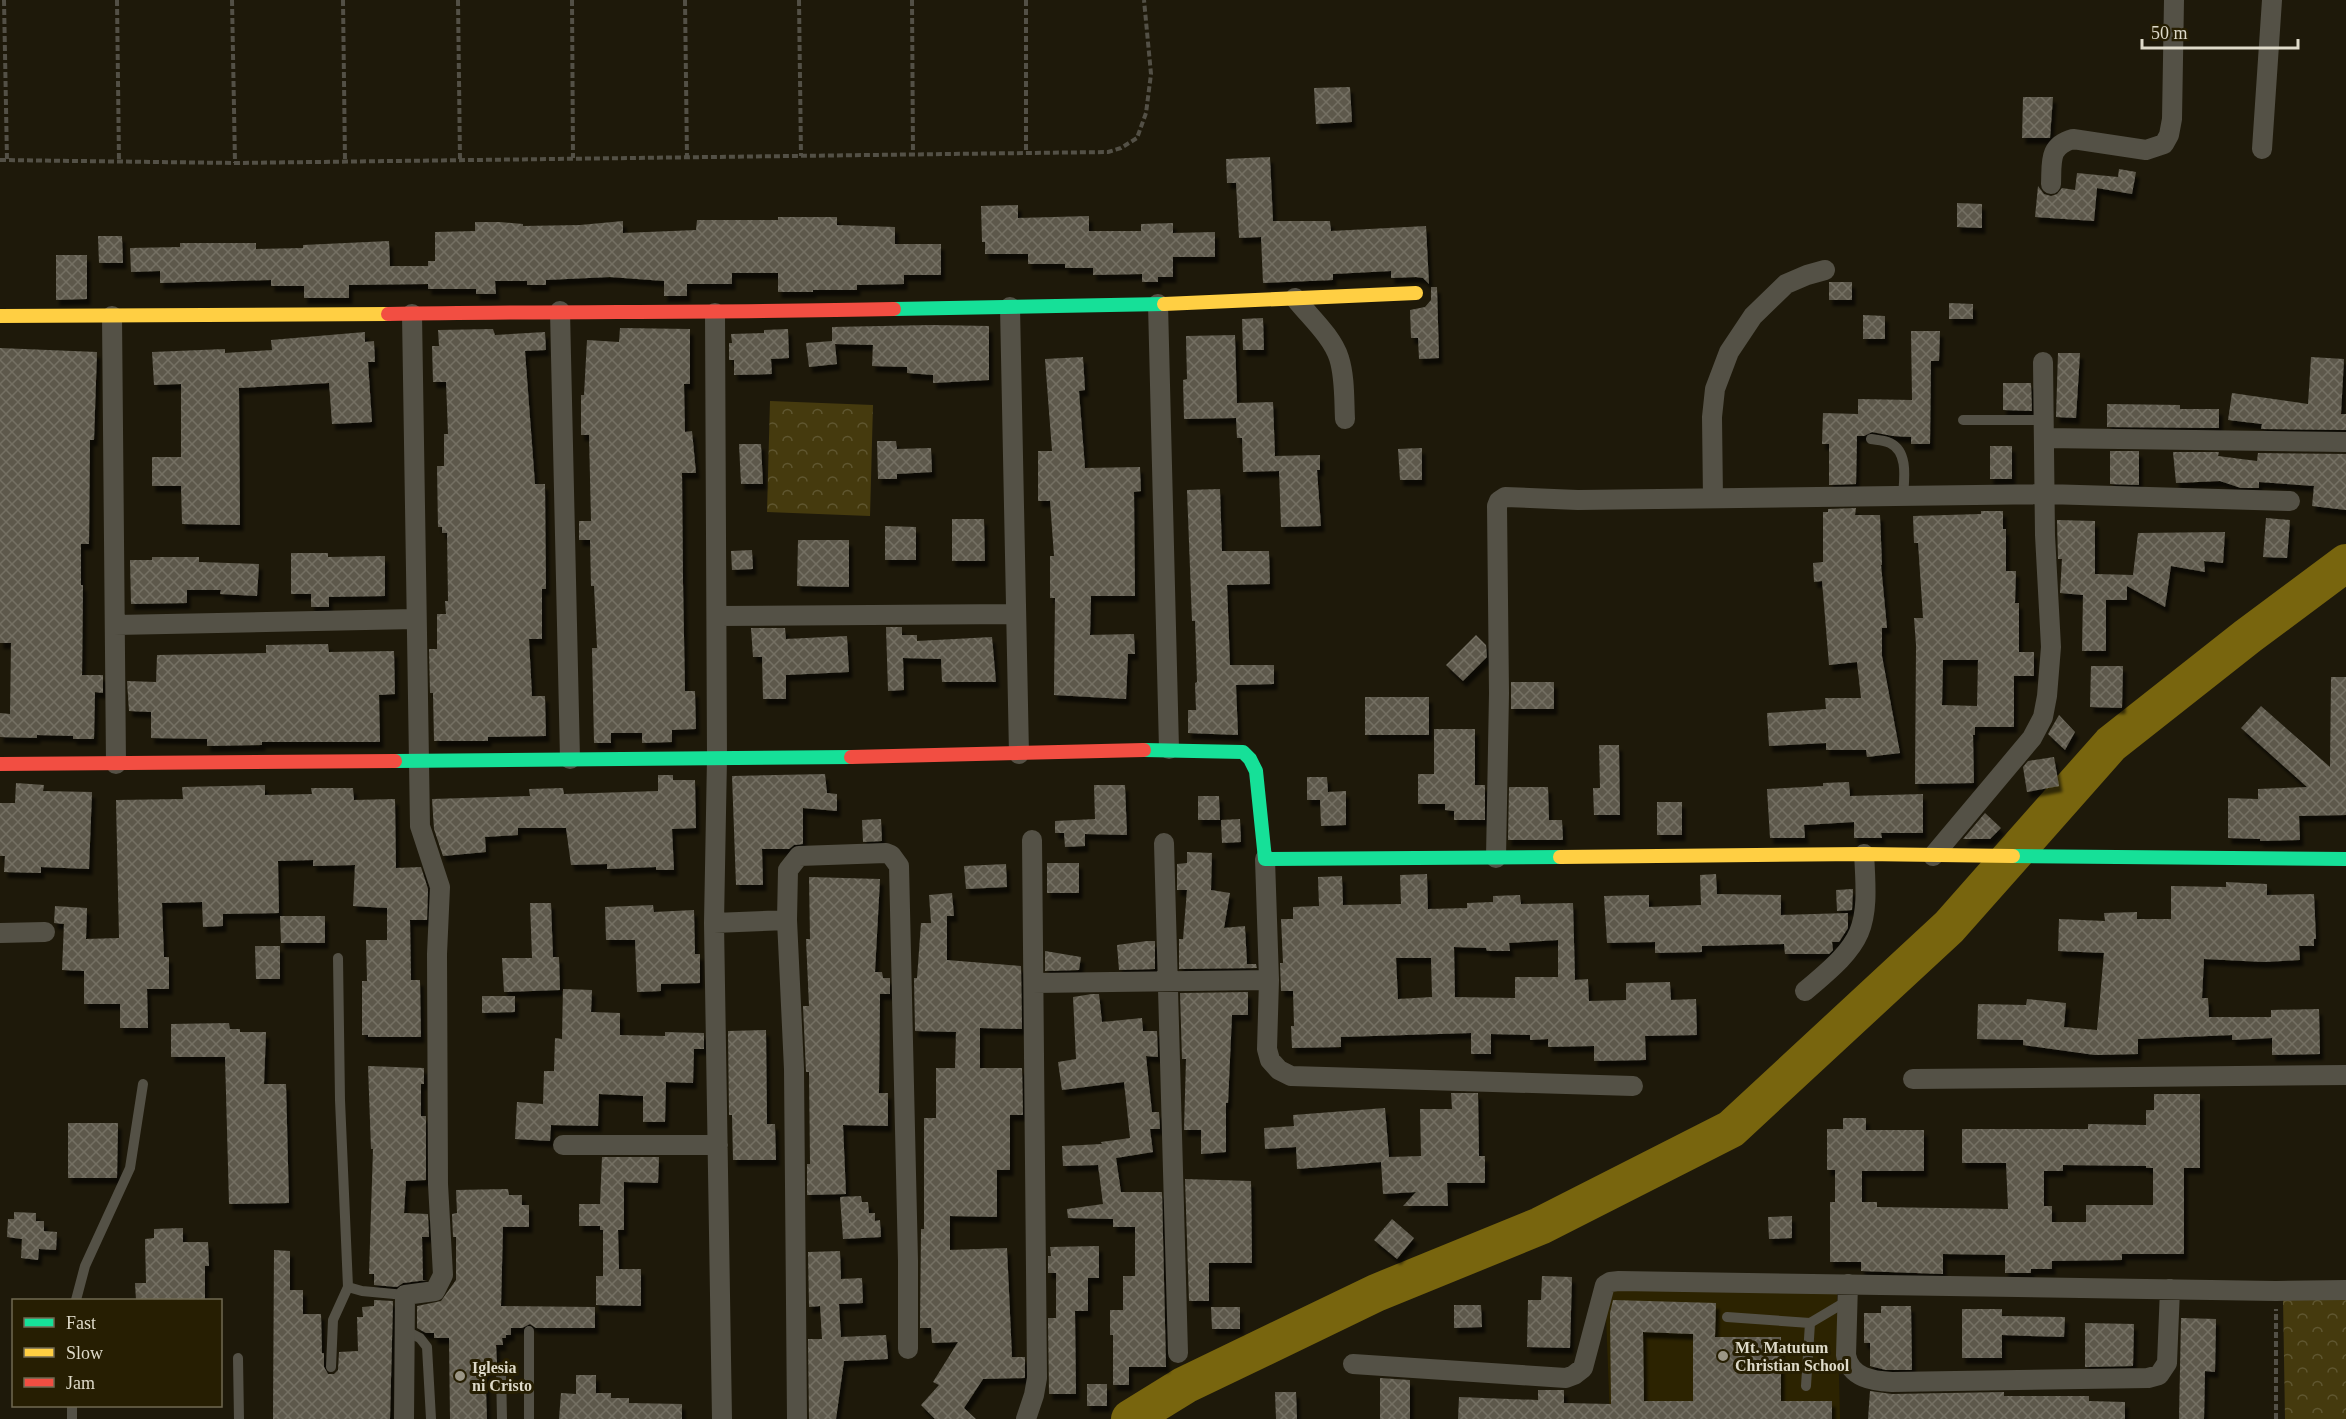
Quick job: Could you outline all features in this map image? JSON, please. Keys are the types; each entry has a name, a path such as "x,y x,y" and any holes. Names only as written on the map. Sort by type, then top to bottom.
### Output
{"street":[{"path":"2051,184 2053,155 2056,147 2062,142 2073,139 2146,150 2164,144 2169,135 2172,118 2174,0"},
{"path":"2262,149 2272,0"},
{"path":"1713,500 1712,417 1715,389 1729,352 1753,316 1786,284 1808,274 1825,270"},
{"path":"0,316 560,311 715,313 1158,304 1416,293"},
{"path":"1295,298 1330,342 1338,357 1345,419"},
{"path":"1158,304 1169,749"},
{"path":"1010,307 1019,754"},
{"path":"560,311 570,759"},
{"path":"715,313 717,758 714,923 722,1419"},
{"path":"404,1419 405,1295 435,1291 443,1275 438,1184 437,965 440,888 420,826 417,763 412,314"},
{"path":"112,316 117,764"},
{"path":"1933,856 2025,747 2043,717 2048,696 2051,647 2045,535 2043,362"},
{"path":"2045,429 2346,442"},
{"path":"1496,858 1499,693 1497,506 1499,501 1505,497 1578,500 1713,500 2045,494 2290,501"},
{"path":"717,616 1016,614"},
{"path":"115,625 415,619"},
{"path":"0,765 887,758 1169,749 1243,752 1250,759 1256,771 1259,792 1269,980 1267,1048 1270,1060 1279,1070 1292,1076 1633,1086"},
{"path":"1026,1419 1037,1378 1032,840"},
{"path":"1164,843 1178,1353"},
{"path":"797,1419 794,1069 787,920 789,870 793,861 799,856 886,854 895,858 899,866 908,1349"},
{"path":"1264,859 1864,854 2169,855 2346,859"},
{"path":"1805,991 1838,964 1861,931 1866,896 1864,854"},
{"path":"714,923 787,920"},
{"path":"0,933 45,932"},
{"path":"1034,983 1269,980"},
{"path":"1913,1079 2346,1075"},
{"path":"563,1145 718,1145"},
{"path":"1353,1364 1566,1378 1583,1368 1603,1291 1610,1282 1847,1293 2170,1289 2346,1290"},
{"path":"1847,1293 1847,1360 1852,1369 1870,1380 1892,1382 2148,1378 2159,1375 2167,1363 2170,1289"}],"lane":[{"path":"1963,420 2045,429"},
{"path":"1871,439 1891,443 1899,451 1904,466 1903,497"},
{"path":"331,1367 333,1320 348,1287 340,1100 338,958"},
{"path":"76,1299 86,1266 130,1168 143,1084"},
{"path":"348,1287 362,1291 405,1295"},
{"path":"1727,1317 1810,1323 1847,1293"},
{"path":"1806,1386 1810,1323"},
{"path":"404,1330 420,1338 427,1347 431,1419"},
{"path":"529,1331 529,1419"},
{"path":"238,1358 239,1419"},
{"path":"501,1369 502,1419"}],"path":[{"path":"4,0 7,160"},
{"path":"117,0 119,162"},
{"path":"232,0 235,163"},
{"path":"343,0 345,161"},
{"path":"458,0 460,159"},
{"path":"572,0 573,158"},
{"path":"685,0 687,158"},
{"path":"799,0 801,156"},
{"path":"912,0 913,155"},
{"path":"1026,0 1026,153"},
{"path":"0,160 235,163 1108,152 1121,148 1137,138 1146,113 1150,74 1144,0"},
{"path":"2276,1291 2276,1419"}],"shaded area":[{"name":"Mt. Matutum Christian School","path":"1605,1290 1837,1293 1840,1419 1610,1419"}],"green space":[{"path":"770,401 873,405 870,516 767,512"},
{"path":"2283,1298 2346,1300 2346,1419 2285,1419"}],"building":[{"path":"1350,87 1352,122 1316,124 1314,88"},
{"path":"2023,97 2053,97 2050,138 2022,138"},
{"path":"1270,157 1273,221 1330,221 1331,231 1426,226 1429,284 1423,278 1391,278 1391,271 1333,274 1333,280 1263,283 1261,237 1239,238 1236,183 1227,183 1226,159"},
{"path":"2119,169 2136,172 2132,194 2097,188 2094,221 2035,217 2038,186 2044,194 2051,196 2057,194 2062,188 2075,190 2077,173 2118,177"},
{"path":"1957,203 1982,204 1982,228 1957,227"},
{"path":"1018,205 1018,218 1089,216 1089,231 1141,231 1141,224 1173,223 1173,233 1215,232 1215,257 1173,257 1173,277 1158,277 1158,282 1142,282 1142,274 1093,275 1093,268 1065,268 1065,264 1028,264 1028,254 985,254 985,242 982,242 981,206"},
{"path":"778,217 837,217 837,225 895,227 895,244 941,244 941,275 904,275 904,284 857,285 857,290 813,290 813,292 778,292 778,273 732,273 732,284 687,284 687,296 664,296 664,281 610,277 546,280 546,285 527,285 527,281 495,281 496,294 476,294 476,289 428,289 428,284 349,285 349,298 304,298 304,286 271,286 271,280 160,283 160,271 131,272 130,248 180,247 180,243 256,243 256,249 303,248 303,245 389,241 390,266 428,266 428,261 435,261 435,232 475,231 475,222 500,222 523,224 523,226 580,225 623,221 623,233 696,230 697,220 778,220"},
{"path":"98,236 122,236 123,263 99,263"},
{"path":"56,255 87,255 87,299 56,300"},
{"path":"1829,282 1852,282 1852,300 1829,300"},
{"path":"1431,287 1437,287 1439,358 1419,359 1418,338 1411,338 1410,310 1425,307 1431,300"},
{"path":"1949,303 1973,304 1973,319 1949,319"},
{"path":"1863,315 1885,316 1885,339 1863,339"},
{"path":"1263,318 1264,350 1243,350 1242,319"},
{"path":"989,326 989,380 933,383 933,375 907,373 907,367 872,366 873,345 835,344 837,364 809,367 806,343 832,341 832,327"},
{"path":"620,328 690,329 690,384 684,384 685,432 692,431 696,473 682,473 683,582 685,691 695,691 696,729 672,730 672,742 642,743 642,733 611,733 611,743 594,743 592,648 597,648 594,586 591,586 590,540 579,540 579,521 591,521 589,435 581,435 581,395 584,395 587,340 619,342"},
{"path":"493,329 495,335 545,332 546,350 525,351 535,484 545,484 546,589 542,589 542,639 529,639 532,696 545,696 546,736 488,737 488,741 434,741 429,649 437,649 437,614 446,614 445,601 448,601 447,533 442,533 442,527 438,527 437,466 444,466 444,434 448,434 446,382 433,382 432,346 439,346 438,330"},
{"path":"788,329 789,358 771,359 772,374 734,375 734,360 729,360 731,334 764,333 764,330"},
{"path":"1911,331 1940,331 1939,361 1931,361 1930,444 1911,444 1911,437 1872,432 1864,436 1857,436 1856,484 1829,485 1829,444 1822,444 1823,413 1858,414 1858,399 1912,400"},
{"path":"365,332 365,342 374,341 375,362 368,362 372,422 332,424 329,383 239,388 240,525 182,524 181,486 152,486 152,457 181,457 181,384 154,385 152,352 225,349 225,353 272,350 271,340"},
{"path":"1235,335 1237,403 1273,402 1275,456 1320,455 1320,470 1317,470 1321,526 1281,527 1279,471 1243,472 1242,438 1237,438 1236,418 1184,419 1183,380 1187,379 1186,336"},
{"path":"0,348 97,352 94,440 90,440 89,544 81,544 82,675 103,675 103,693 95,692 94,739 37,735 37,738 0,737 0,713 10,714 11,643 0,643"},
{"path":"2058,353 2080,353 2076,418 2056,417"},
{"path":"1083,357 1085,390 1079,391 1085,468 1140,467 1141,491 1134,492 1135,596 1091,596 1090,635 1134,634 1135,654 1128,654 1126,699 1054,695 1055,598 1050,598 1050,556 1054,556 1050,501 1038,501 1038,451 1052,451 1045,359"},
{"path":"2311,357 2344,359 2341,414 2346,414 2346,430 2261,429 2262,424 2228,420 2232,393 2308,404"},
{"path":"2003,383 2031,383 2032,411 2003,410"},
{"path":"2107,404 2180,405 2180,409 2219,409 2219,428 2107,427"},
{"path":"877,441 896,441 897,449 931,448 932,472 897,474 897,479 878,479"},
{"path":"739,444 761,444 763,484 741,484"},
{"path":"1990,446 2012,446 2012,479 1990,479"},
{"path":"1422,448 1422,480 1400,480 1398,449"},
{"path":"2110,451 2139,451 2139,485 2110,484"},
{"path":"2173,452 2219,452 2218,456 2257,461 2258,453 2346,454 2346,510 2312,506 2314,486 2259,482 2259,488 2241,488 2220,481 2176,483"},
{"path":"1220,489 1222,551 1269,551 1270,584 1227,585 1230,665 1274,665 1274,684 1236,685 1238,735 1188,733 1188,710 1196,710 1195,683 1197,682 1195,621 1192,621 1187,490"},
{"path":"1856,508 1855,515 1880,515 1881,565 1887,628 1882,628 1882,656 1900,753 1867,757 1866,750 1826,750 1826,743 1769,746 1767,713 1826,709 1825,698 1861,698 1857,662 1829,665 1822,581 1814,582 1813,563 1823,562 1823,512 1828,512 1828,509"},
{"path":"1981,511 2003,511 2003,529 2006,529 2006,571 2016,571 2015,603 2019,603 2019,652 2034,652 2034,676 2014,676 2014,727 1975,727 1975,735 1973,735 1974,783 1915,784 1916,645 1914,618 1923,618 1918,543 1914,543 1913,516 1981,514","holes":["1943,660 1978,660 1977,706 1942,705"]},
{"path":"2266,518 2290,520 2287,558 2263,557"},
{"path":"952,519 984,519 985,561 952,561"},
{"path":"2057,520 2095,521 2095,574 2133,575 2138,533 2225,532 2223,563 2204,561 2205,572 2171,566 2165,607 2127,586 2127,600 2106,600 2106,651 2082,651 2083,595 2060,593 2062,559 2058,559"},
{"path":"885,526 916,527 916,560 885,560"},
{"path":"798,540 849,540 849,587 797,586"},
{"path":"752,550 753,569 732,570 731,551"},
{"path":"291,553 328,553 328,557 385,556 385,596 329,597 329,607 311,607 311,594 291,594"},
{"path":"152,557 199,557 199,562 259,564 257,596 220,594 221,590 187,590 187,603 131,604 130,560 152,560"},
{"path":"886,627 902,627 902,635 917,635 917,641 992,637 996,682 942,682 941,659 903,658 904,690 888,691"},
{"path":"751,628 785,628 786,639 847,636 849,672 786,675 786,699 763,699 762,657 753,657"},
{"path":"1476,635 1486,645 1487,657 1463,681 1446,665"},
{"path":"328,644 329,652 394,651 395,694 379,695 380,742 262,742 262,745 207,746 207,739 151,738 151,712 129,711 127,681 156,682 157,655 266,653 266,645"},
{"path":"2091,666 2123,666 2122,708 2090,707"},
{"path":"2331,677 2346,677 2346,815 2299,816 2300,840 2260,841 2260,839 2228,838 2228,798 2258,799 2258,789 2307,787 2241,728 2261,706 2330,767"},
{"path":"1511,682 1554,682 1554,709 1511,709"},
{"path":"1365,697 1429,697 1429,735 1365,735"},
{"path":"2059,715 2075,732 2065,750 2048,734"},
{"path":"1434,729 1475,729 1475,785 1485,785 1485,820 1454,820 1454,811 1445,810 1445,804 1418,804 1418,774 1434,774"},
{"path":"1599,745 1619,745 1620,815 1594,815 1593,788 1600,788"},
{"path":"2054,757 2059,786 2027,792 2023,767 2028,761"},
{"path":"825,774 827,793 837,794 837,811 803,808 803,844 794,845 789,849 762,849 763,885 736,885 732,776"},
{"path":"658,775 673,775 673,780 695,780 696,828 672,829 674,870 656,870 656,867 607,869 607,864 571,865 566,828 518,828 518,835 485,837 486,852 443,856 434,829 432,799 530,796 529,789 563,788 564,794 658,791"},
{"path":"1307,777 1327,777 1328,792 1346,791 1346,825 1321,826 1320,800 1307,800"},
{"path":"1849,782 1850,796 1923,794 1923,833 1881,833 1882,838 1854,838 1854,822 1804,825 1805,838 1770,838 1767,789"},
{"path":"16,783 44,785 43,791 92,792 89,869 41,867 41,873 4,872 5,856 0,856 0,803 15,803"},
{"path":"265,785 265,795 312,794 311,788 353,788 354,800 395,799 396,868 421,867 428,889 427,920 410,920 411,980 420,980 421,1037 362,1035 362,981 367,981 366,940 387,940 387,908 353,906 355,865 313,866 313,860 278,861 279,913 223,914 223,926 203,927 202,902 162,903 164,957 169,957 169,989 147,989 148,1028 120,1028 120,1004 84,1004 84,971 62,970 64,924 54,923 55,906 87,908 86,939 119,938 116,800 183,799 182,787"},
{"path":"1094,785 1125,785 1127,835 1085,834 1085,846 1065,847 1064,833 1055,833 1055,821 1095,819"},
{"path":"1509,787 1548,787 1549,820 1562,820 1563,840 1508,840"},
{"path":"1198,796 1219,796 1220,820 1198,820"},
{"path":"1657,802 1682,802 1682,835 1657,835"},
{"path":"1985,813 2001,828 1990,839 1963,839"},
{"path":"881,819 882,841 863,842 862,820"},
{"path":"1240,819 1241,842 1222,843 1221,820"},
{"path":"1187,852 1212,853 1211,890 1230,893 1224,928 1245,926 1247,964 1256,964 1257,968 1179,969 1179,939 1183,939 1187,890 1177,890 1177,864 1187,863"},
{"path":"1047,863 1079,863 1079,893 1047,893"},
{"path":"1006,864 1007,887 966,889 964,866"},
{"path":"1427,874 1428,909 1467,908 1467,903 1493,902 1493,896 1520,895 1521,904 1573,903 1575,980 1588,979 1589,1001 1626,1000 1626,983 1670,982 1671,1000 1696,999 1697,1035 1645,1036 1646,1060 1594,1061 1594,1046 1548,1047 1548,1039 1530,1040 1530,1035 1491,1034 1491,1054 1471,1054 1471,1033 1341,1037 1341,1047 1292,1048 1293,991 1281,991 1280,963 1283,963 1281,919 1293,919 1293,907 1319,906 1318,877 1342,876 1343,905 1401,904 1400,875","holes":["1558,940 1558,977 1515,977 1515,998 1455,997 1454,947 1510,951 1509,943","1396,958 1431,958 1432,997 1398,999"]},
{"path":"1716,874 1717,894 1781,895 1781,915 1848,913 1848,928 1839,942 1832,942 1833,950 1829,954 1785,954 1784,944 1702,946 1702,952 1655,953 1655,942 1607,943 1604,896 1649,895 1649,907 1701,905 1700,875"},
{"path":"809,877 880,879 875,972 882,972 883,978 890,978 890,994 880,994 879,1093 888,1093 888,1126 843,1125 846,1194 807,1195 807,1164 810,1164 809,1072 806,1072 803,1006 809,1006 806,939 810,939"},
{"path":"2226,882 2267,884 2267,895 2314,894 2316,939 2314,939 2314,946 2299,946 2300,960 2264,962 2204,959 2202,998 2208,998 2209,1017 2271,1017 2271,1010 2319,1009 2320,1054 2272,1055 2272,1038 2232,1040 2232,1035 2138,1039 2138,1054 2095,1055 2023,1045 2023,1040 1977,1039 1978,1004 2026,1005 2027,999 2066,1003 2064,1027 2097,1030 2104,953 2058,951 2059,919 2105,921 2104,913 2137,912 2137,919 2171,919 2171,886 2226,887"},
{"path":"1853,889 1852,910 1837,911 1836,890"},
{"path":"952,893 954,916 947,916 947,960 1021,966 1022,1029 980,1028 980,1068 1022,1068 1023,1115 1010,1115 1010,1170 997,1170 997,1217 950,1216 950,1250 1007,1248 1012,1357 1025,1357 1025,1378 983,1379 964,1408 976,1419 935,1419 921,1405 939,1385 933,1382 958,1342 932,1343 931,1328 920,1328 921,1229 924,1229 924,1118 936,1118 936,1068 955,1068 956,1032 915,1031 914,978 917,978 921,923 931,923 929,895"},
{"path":"530,903 551,903 553,957 559,957 560,990 504,992 502,958 532,958"},
{"path":"653,905 654,912 694,910 695,954 700,954 700,983 661,984 661,991 637,992 635,940 606,940 605,907"},
{"path":"280,916 325,916 325,943 281,943"},
{"path":"1155,941 1155,969 1119,970 1117,945"},
{"path":"255,946 280,946 280,979 256,979"},
{"path":"1045,951 1081,957 1079,970 1045,971"},
{"path":"563,989 592,990 591,1012 620,1013 620,1035 665,1036 665,1032 704,1033 704,1049 694,1049 693,1083 666,1082 665,1122 643,1122 643,1096 599,1094 598,1126 551,1125 550,1141 515,1139 517,1102 543,1104 544,1071 554,1071 555,1038 562,1039"},
{"path":"1248,992 1248,1015 1232,1015 1228,1103 1226,1103 1226,1152 1201,1154 1201,1130 1184,1130 1186,1059 1182,1059 1180,993"},
{"path":"1099,994 1102,1022 1142,1018 1143,1031 1157,1031 1158,1057 1146,1056 1152,1112 1159,1112 1160,1129 1150,1129 1153,1152 1116,1158 1121,1192 1162,1192 1166,1367 1129,1367 1129,1385 1113,1385 1113,1335 1110,1335 1110,1310 1123,1310 1123,1276 1135,1276 1135,1227 1113,1227 1113,1219 1068,1218 1067,1209 1103,1204 1098,1165 1063,1166 1062,1146 1102,1144 1101,1142 1130,1138 1124,1082 1062,1090 1058,1062 1076,1059 1073,997"},
{"path":"482,996 515,996 515,1012 482,1013"},
{"path":"229,1023 230,1029 240,1029 240,1032 266,1032 264,1084 286,1084 289,1203 229,1204 225,1057 171,1057 171,1024"},
{"path":"766,1030 767,1124 775,1124 776,1160 733,1160 732,1115 729,1115 728,1031"},
{"path":"368,1066 424,1068 424,1084 421,1084 421,1116 426,1116 426,1180 406,1181 404,1213 428,1214 429,1237 422,1237 423,1280 427,1280 403,1283 397,1287 374,1285 374,1274 369,1274 373,1149 371,1149"},
{"path":"1451,1093 1478,1093 1479,1156 1485,1156 1485,1183 1447,1183 1448,1206 1403,1206 1416,1192 1383,1194 1381,1162 1297,1169 1296,1147 1265,1149 1264,1128 1294,1126 1293,1115 1385,1108 1389,1157 1421,1156 1420,1109 1452,1109"},
{"path":"2154,1094 2200,1094 2200,1168 2184,1168 2184,1254 2122,1254 2122,1260 2052,1261 2052,1269 2031,1269 2031,1273 2005,1273 2005,1255 1943,1254 1943,1274 1861,1271 1861,1262 1830,1262 1830,1202 1835,1202 1835,1170 1827,1170 1827,1129 1843,1129 1843,1118 1866,1118 1866,1130 1924,1130 1924,1171 1862,1171 1862,1202 1877,1202 1877,1207 2008,1209 2006,1163 1962,1163 1962,1129 2088,1129 2088,1124 2146,1125 2146,1110 2154,1110","holes":["2063,1165 2146,1166 2146,1168 2153,1168 2153,1205 2086,1205 2086,1222 2052,1222 2052,1206 2044,1206 2044,1171 2063,1171"]},
{"path":"68,1123 118,1123 117,1178 68,1178"},
{"path":"602,1157 659,1157 658,1183 624,1182 624,1230 618,1230 619,1269 641,1269 641,1306 596,1305 596,1276 603,1276 603,1230 600,1230 600,1226 579,1226 579,1204 600,1204"},
{"path":"1185,1179 1251,1181 1252,1263 1209,1263 1209,1301 1189,1301"},
{"path":"508,1189 509,1195 522,1195 522,1205 529,1205 529,1227 503,1227 501,1306 595,1307 595,1328 536,1328 530,1324 522,1328 511,1328 511,1335 502,1338 503,1345 496,1345 497,1363 494,1366 485,1366 487,1419 450,1419 449,1338 434,1338 434,1333 426,1333 417,1328 417,1306 441,1301 456,1280 456,1237 453,1237 452,1214 457,1213 456,1190"},
{"path":"861,1196 862,1202 868,1202 869,1213 875,1213 875,1221 880,1220 881,1237 843,1239 840,1197"},
{"path":"14,1212 36,1213 36,1221 44,1221 44,1231 57,1232 56,1250 39,1249 38,1260 21,1258 22,1239 7,1237 8,1219 14,1219"},
{"path":"1792,1216 1792,1238 1769,1239 1768,1217"},
{"path":"1392,1219 1414,1238 1397,1259 1374,1240"},
{"path":"183,1228 183,1242 208,1242 209,1266 205,1266 205,1299 136,1299 135,1283 146,1283 145,1239 154,1238 154,1229"},
{"path":"1099,1246 1099,1278 1088,1278 1088,1311 1075,1311 1076,1394 1049,1394 1048,1318 1056,1318 1056,1273 1048,1273 1050,1247"},
{"path":"274,1250 290,1251 290,1290 303,1290 303,1314 321,1314 322,1353 324,1353 324,1367 328,1374 334,1374 338,1370 339,1352 358,1351 357,1317 363,1317 362,1307 374,1306 374,1300 393,1301 390,1419 273,1419"},
{"path":"840,1251 841,1279 862,1278 863,1303 839,1304 841,1337 886,1335 888,1359 844,1361 836,1419 809,1419 808,1339 822,1339 820,1306 809,1307 808,1252"},
{"path":"1542,1276 1572,1277 1570,1348 1527,1347 1528,1300 1541,1300"},
{"path":"1613,1300 1716,1303 1715,1337 1781,1337 1781,1401 1832,1401 1832,1419 1458,1419 1459,1397 1538,1400 1538,1390 1564,1390 1564,1403 1611,1404 1610,1313","holes":["1643,1332 1693,1334 1693,1401 1644,1401"]},
{"path":"1454,1305 1481,1305 1482,1327 1454,1328"},
{"path":"1881,1306 1911,1306 1912,1370 1886,1370 1870,1366 1870,1343 1864,1343 1864,1313 1881,1313"},
{"path":"1211,1307 1240,1307 1240,1329 1212,1329"},
{"path":"1962,1309 2002,1309 2002,1316 2065,1317 2064,1337 2002,1335 2002,1358 1962,1358"},
{"path":"2181,1318 2216,1319 2215,1372 2205,1371 2204,1419 2179,1419"},
{"path":"2085,1323 2134,1324 2133,1366 2085,1367"},
{"path":"576,1375 596,1375 596,1393 611,1393 611,1398 629,1398 629,1403 682,1404 682,1419 559,1419 561,1393 576,1394"},
{"path":"1380,1378 1410,1380 1410,1419 1380,1419"},
{"path":"1087,1384 1107,1384 1107,1406 1087,1406"},
{"path":"1870,1391 1892,1394 2004,1392 2004,1396 2089,1396 2089,1401 2125,1402 2125,1419 1868,1419"},
{"path":"1275,1392 1296,1392 1297,1419 1276,1419"}],"waterway":[{"path":"1130,1419 1185,1385 1376,1293 1540,1226 1731,1129 1949,927 2111,744 2248,636 2346,563"}],"traffic: fast":[{"path":"894,309 1164,304"},
{"path":"1144,750 1243,752 1250,759 1256,771 1265,859 1560,857"},
{"path":"395,761 851,757"},
{"path":"2013,856 2346,859"}],"traffic: slow":[{"path":"1164,304 1416,293"},
{"path":"0,316 388,314"},
{"path":"1560,857 1864,854 2013,856"}],"traffic: jam":[{"path":"388,314 894,309"},
{"path":"851,757 1144,750"},
{"path":"0,764 395,761"}],"place":[{"name":"Mt. Matutum Christian School","path":"1723,1356"},
{"name":"Iglesia ni Cristo","path":"460,1376"}]}
